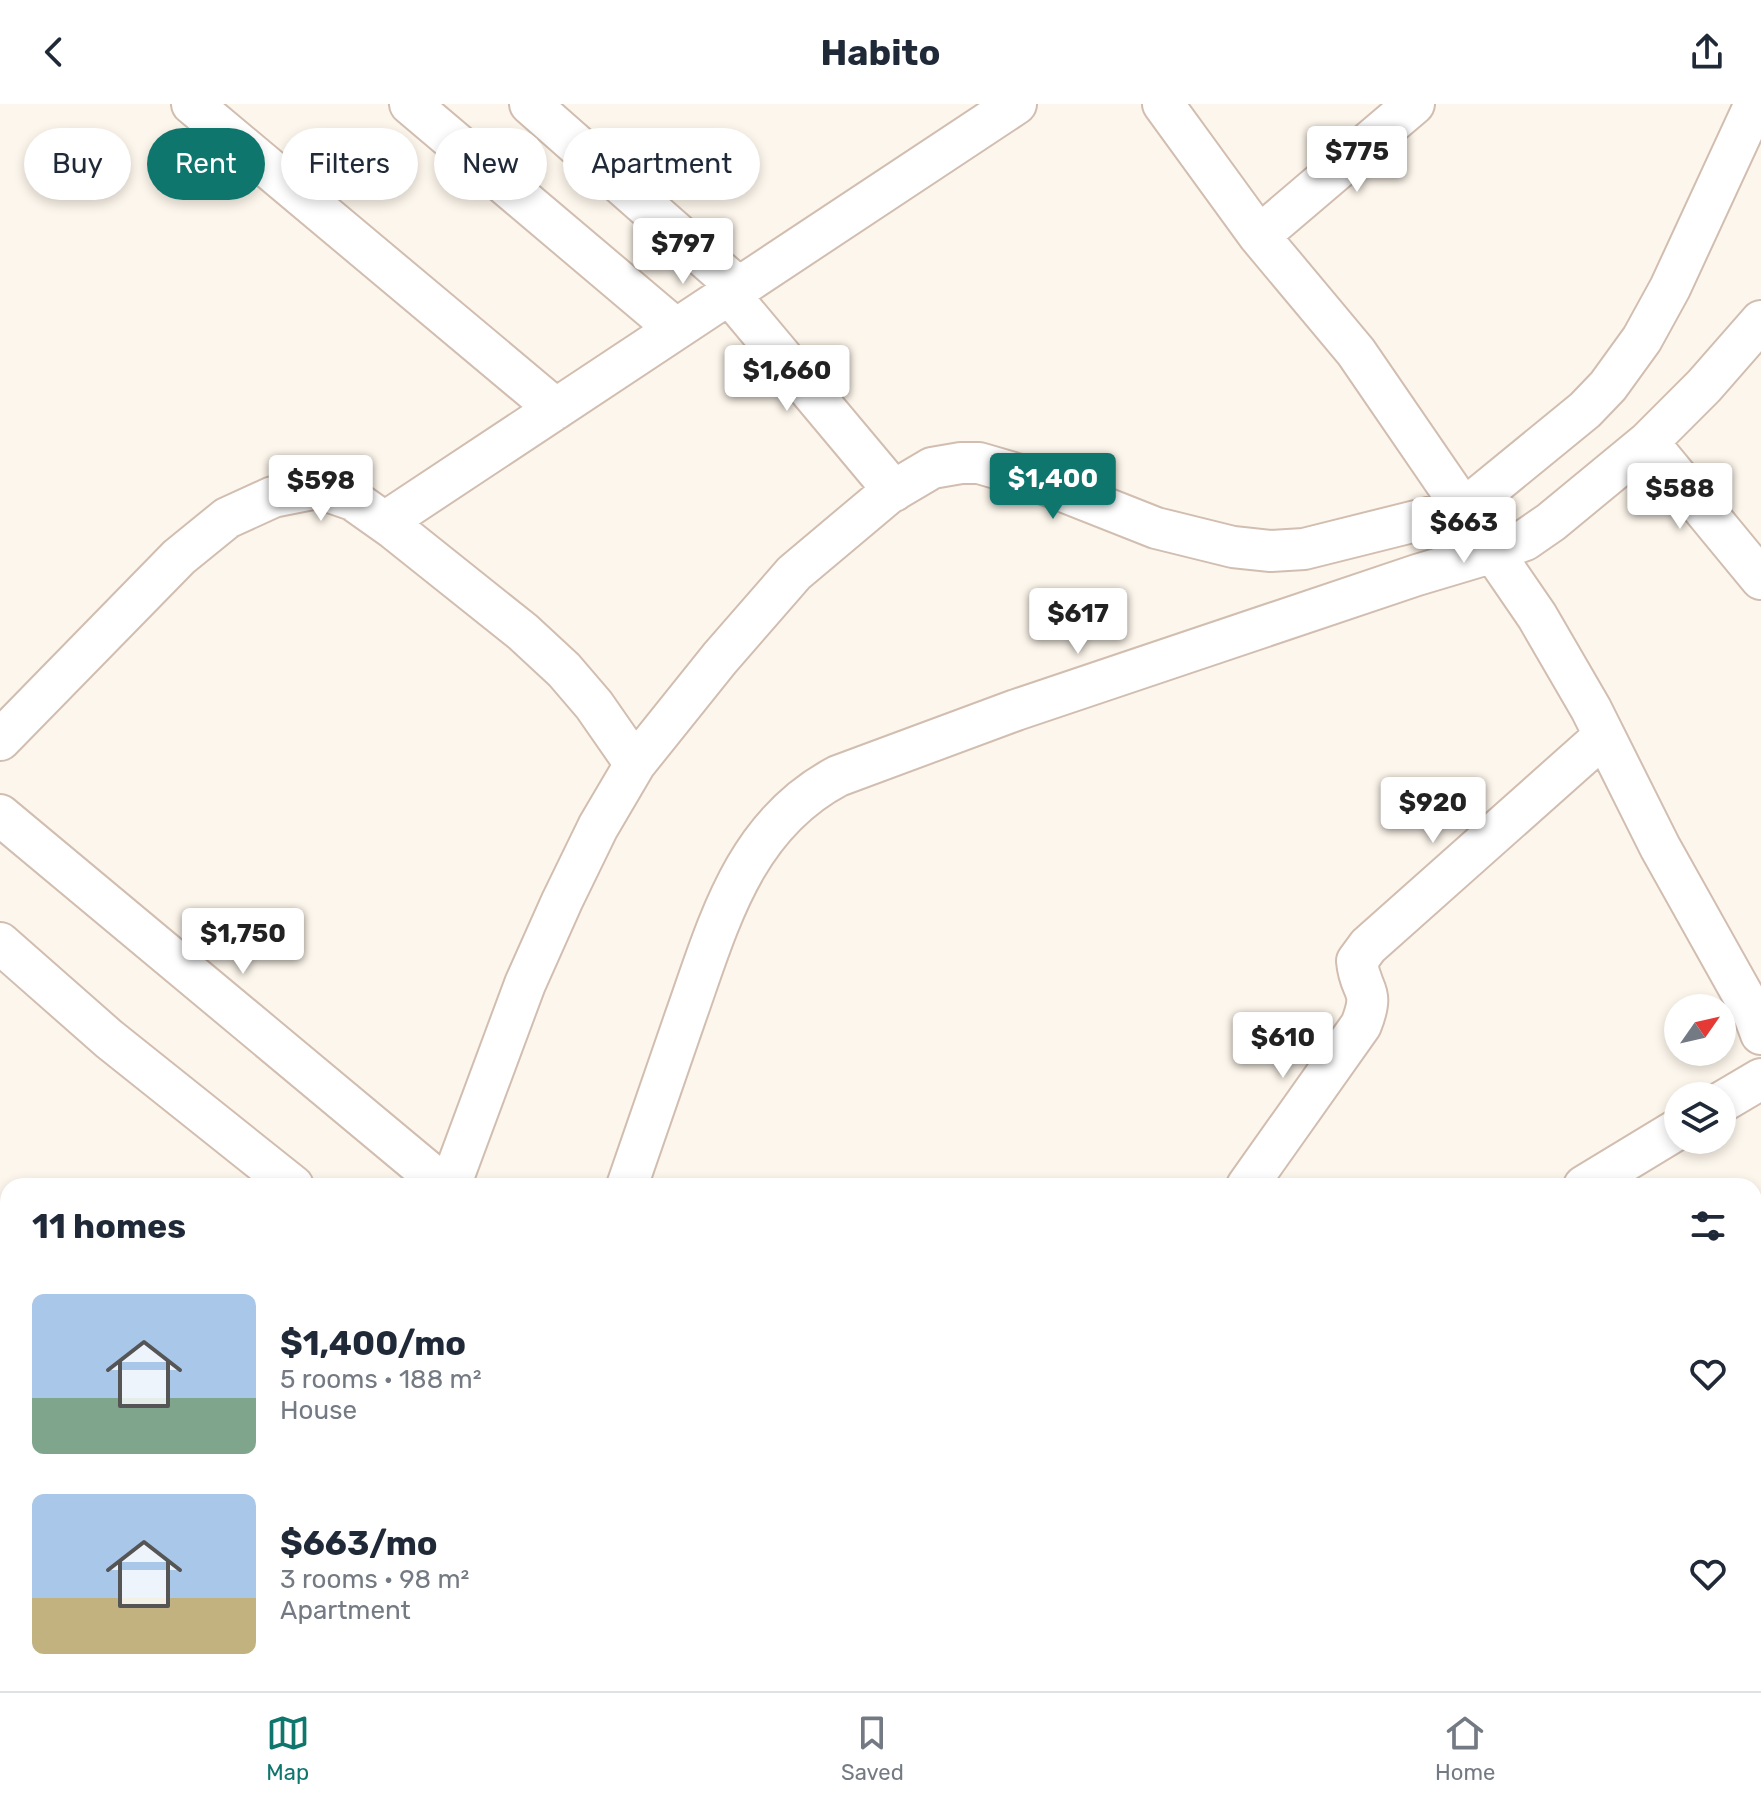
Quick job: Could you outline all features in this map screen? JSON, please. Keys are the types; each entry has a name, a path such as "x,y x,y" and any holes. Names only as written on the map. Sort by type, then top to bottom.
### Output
{"street":[{"path":"192,104 556,409"},
{"path":"410,104 676,329"},
{"path":"530,104 734,291 894,491"},
{"path":"385,522 1016,104"},
{"path":"1163,104 1222,189 1356,352 1537,616 1604,736 1660,847 1749,979 1761,1034"},
{"path":"1259,236 1414,104"},
{"path":"450,1178 544,943 598,827 635,764 720,658 794,573 894,491 932,468 979,463 1027,477 1156,528 1233,547 1271,551 1304,549 1464,509 1585,410 1608,386 1642,339 1670,288 1755,104"},
{"path":"630,1178 727,900 758,846 778,822 817,787 838,776 1016,710 1525,540 1648,442 1704,386 1761,321"},
{"path":"1648,442 1761,579"},
{"path":"0,740 179,557 227,518 273,497 318,488 353,500 385,522 523,632 564,670 594,705 635,764"},
{"path":"1253,1178 1361,1025 1368,1006 1368,993 1357,961 1368,946 1604,736"},
{"path":"0,815 437,1178"},
{"path":"0,943 109,1039 283,1178"},
{"path":"1736,1094 1761,1079"},
{"path":"1597,1178 1664,1137"}]}
